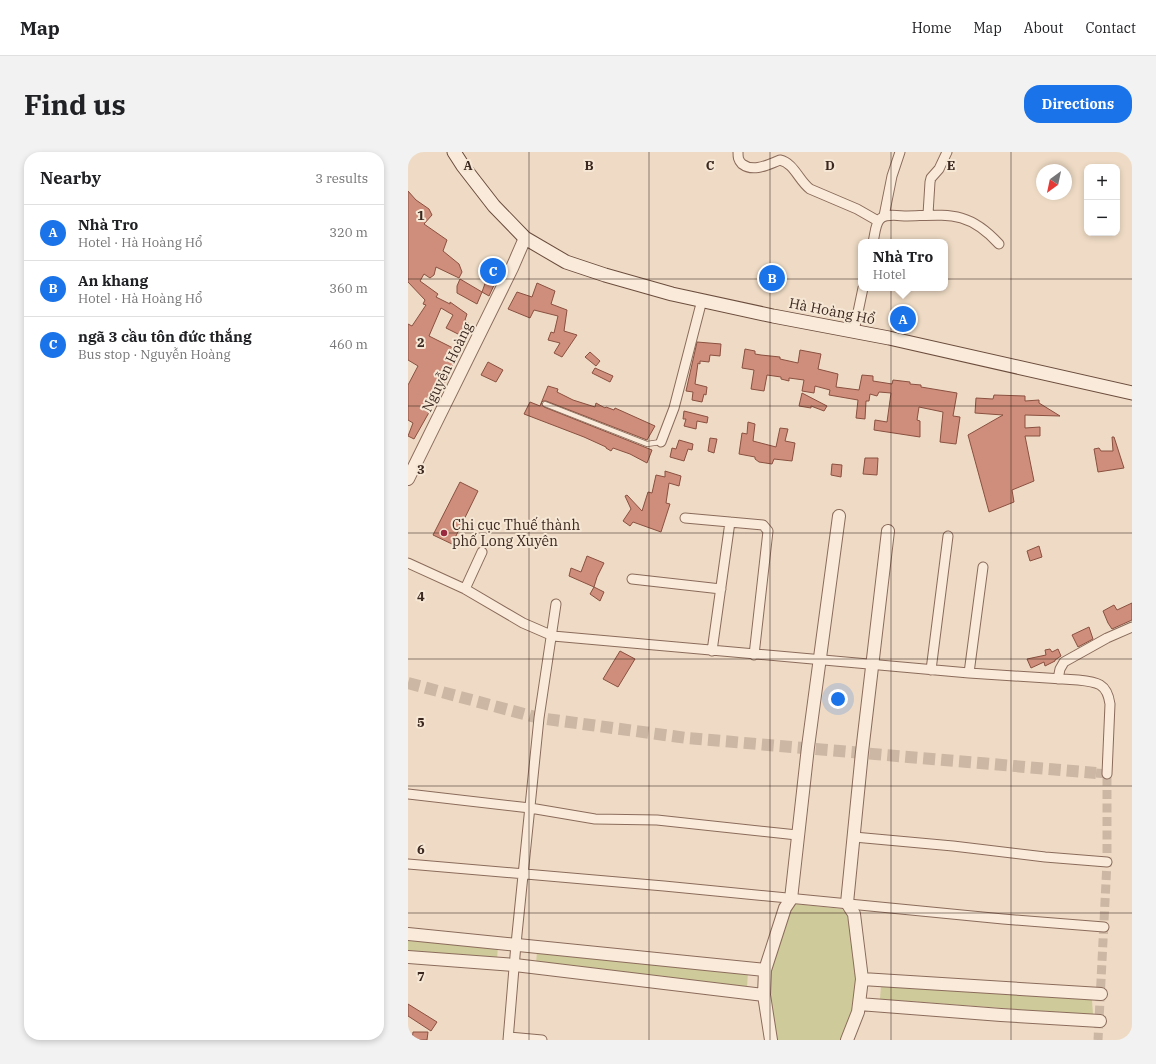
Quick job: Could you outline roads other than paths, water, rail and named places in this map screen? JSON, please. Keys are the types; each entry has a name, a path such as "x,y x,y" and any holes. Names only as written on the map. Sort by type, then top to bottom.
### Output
{"main road":[{"name":"Hà Hoàng Hổ","path":"454,152 494,206 525,238 566,262 701,306 773,316 854,331 1132,392"}],"street":[{"path":"738,152 738,158 740,161 749,168 757,168 784,160 791,166 804,185 810,189 881,218 928,214 959,216 990,234 999,244"},
{"path":"874,239 900,152"},
{"path":"928,214 931,178 940,169 947,152"},
{"name":"Nguyễn Hoàng","path":"408,479 512,268 525,238"},
{"path":"854,331 862,291"},
{"path":"661,442 674,408 701,306"},
{"path":"771,1040 764,995 765,970 785,908 791,899 797,834 839,516"},
{"path":"685,518 763,525 768,531 754,654"},
{"path":"712,651 730,522"},
{"path":"847,1040 858,1012 862,979 854,914 847,903 872,665 888,531"},
{"path":"931,670 948,536"},
{"path":"465,589 482,552"},
{"path":"408,563 465,589 524,623 552,636 969,674 1058,678 1094,682 1102,685 1106,690 1110,704 1107,774"},
{"path":"969,674 983,567"},
{"path":"632,579 721,589"},
{"path":"542,1040 509,1039 514,965 539,718 556,604"},
{"path":"1058,678 1060,669 1064,662 1107,638 1132,627"},
{"path":"408,794 530,808 595,819 657,820 797,834"},
{"path":"854,837 1107,862"},
{"path":"408,864 847,903 1003,920 1104,927"},
{"path":"408,934 765,970"},
{"path":"408,957 514,965 764,995"},
{"path":"862,979 1102,994"},
{"path":"859,1004 1100,1021"}],"lane":[{"path":"545,404 647,444 661,442"}],"tunnel":[{"path":"408,683 539,718 687,738 1096,773"},
{"path":"1096,773 1107,774 1107,862 1098,1040"}],"place":[{"name":"ngã 3 cầu tôn đức thắng","path":"493,271"},
{"name":"An khang","path":"772,278"},
{"name":"Nhà Tro","path":"903,319"},
{"name":"Chi cục Thuế thành phố Long Xuyên","path":"444,533"}]}
